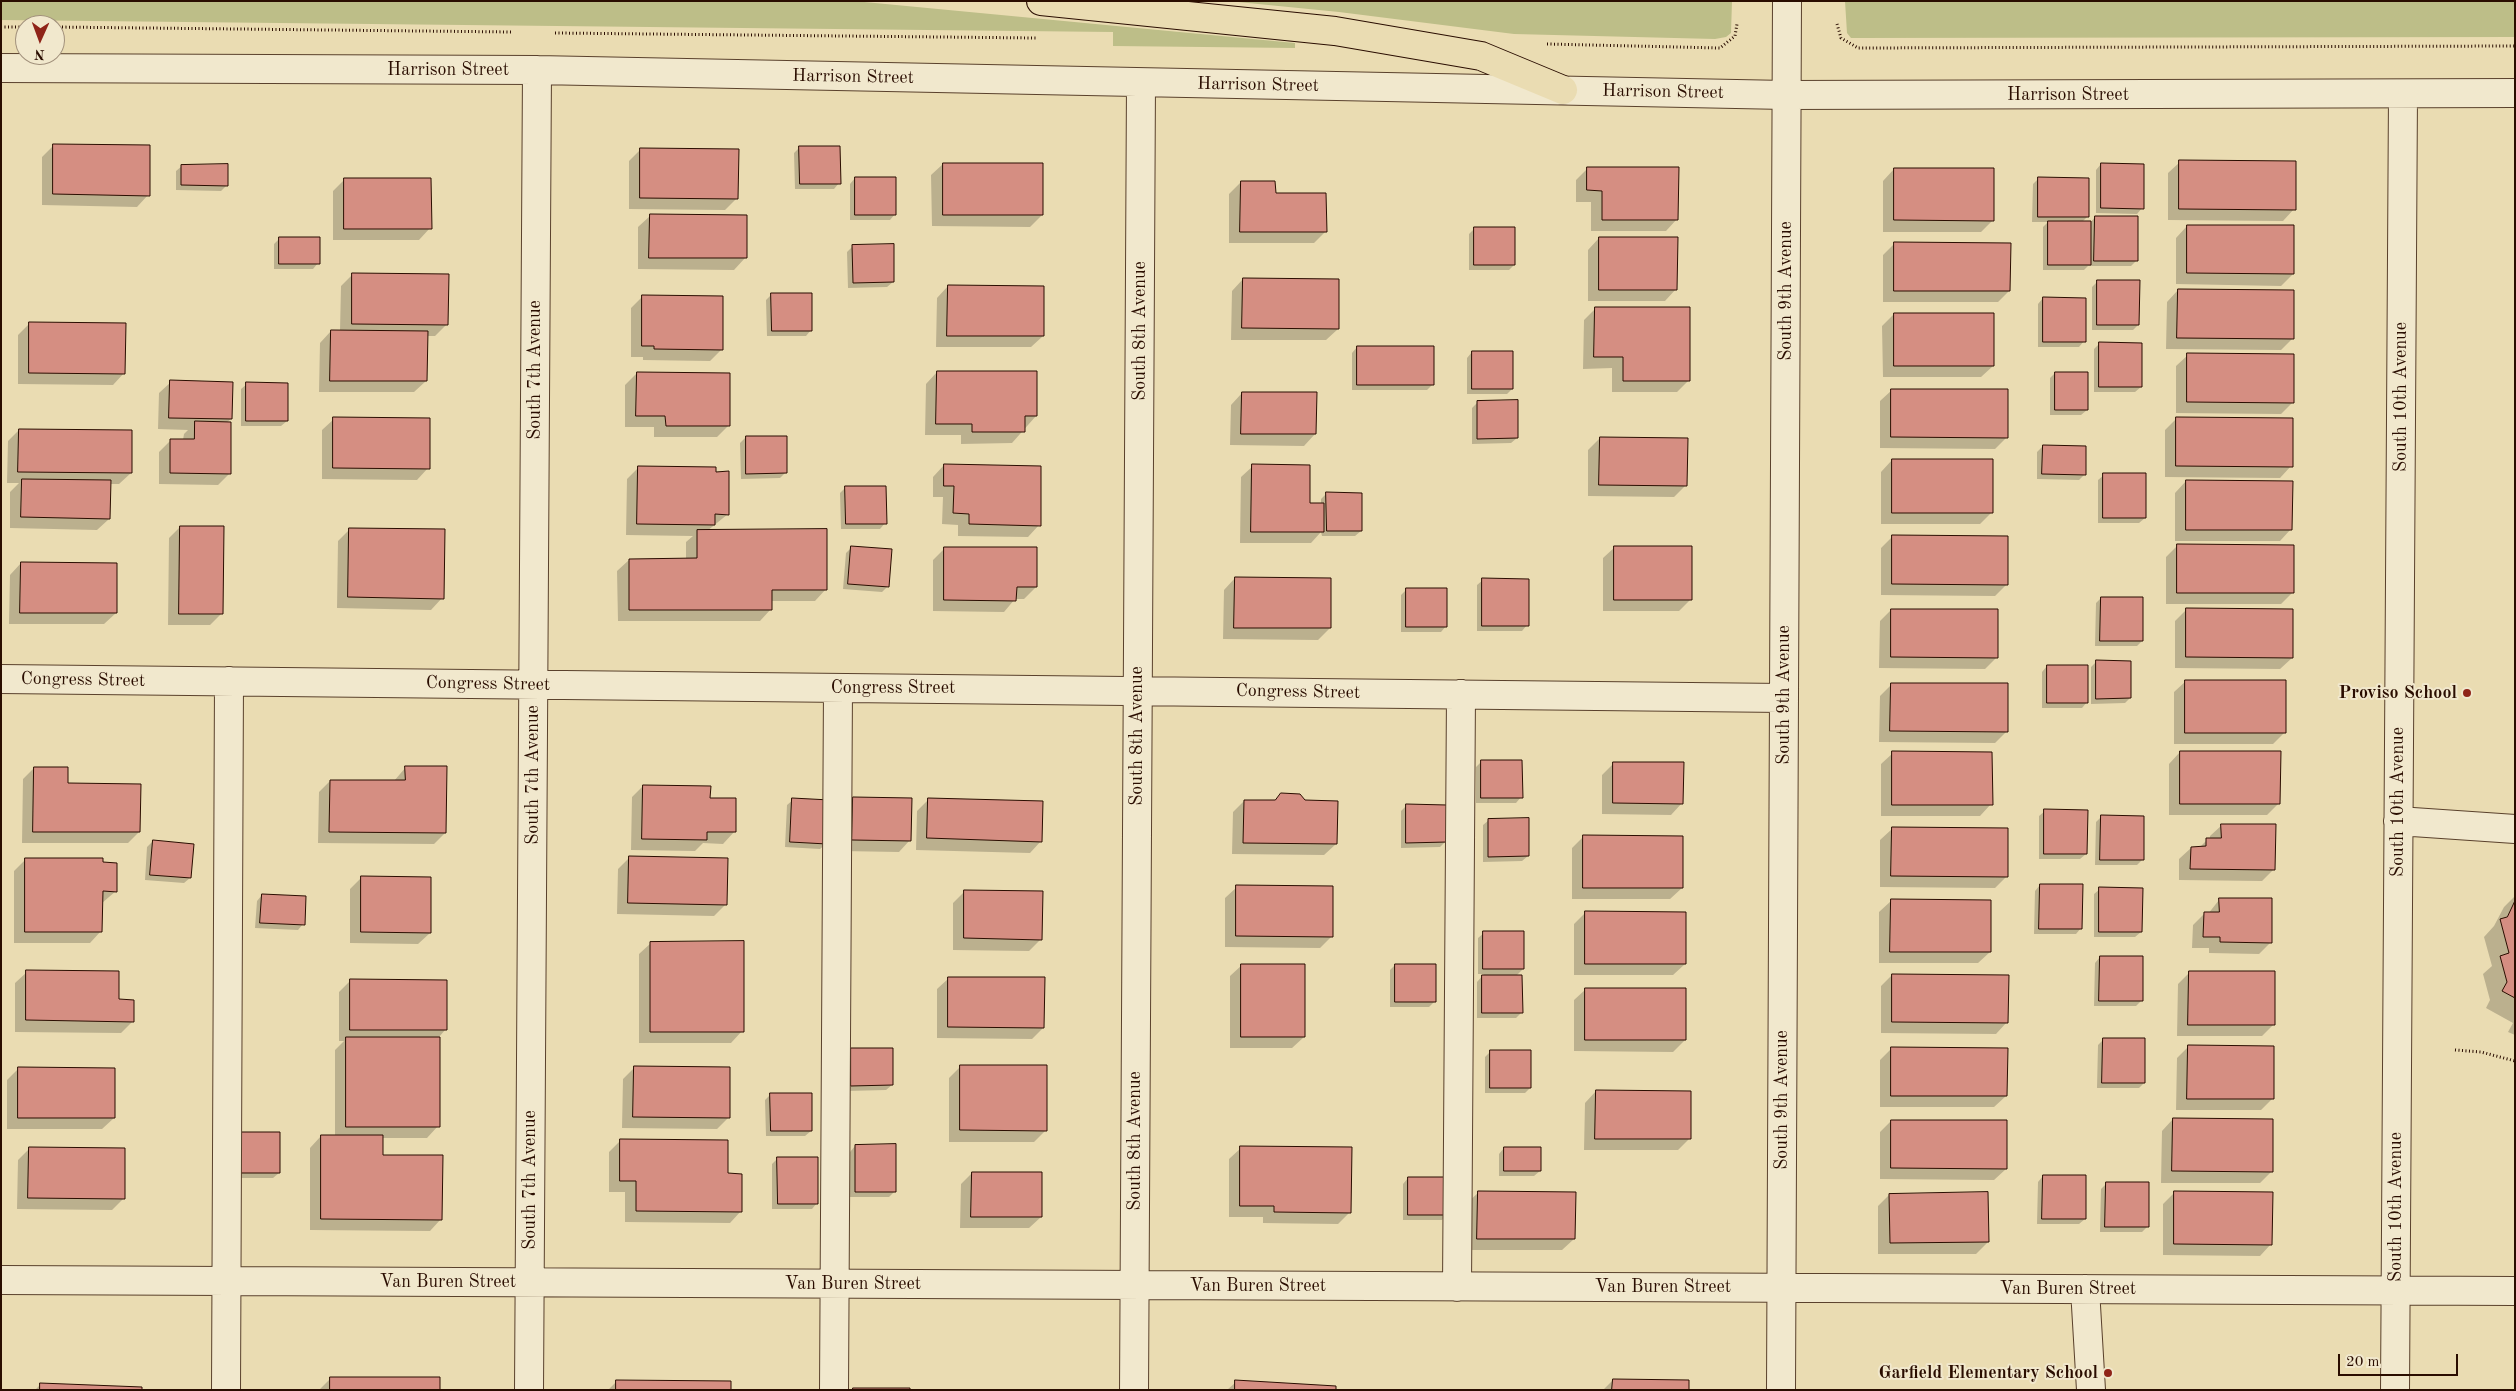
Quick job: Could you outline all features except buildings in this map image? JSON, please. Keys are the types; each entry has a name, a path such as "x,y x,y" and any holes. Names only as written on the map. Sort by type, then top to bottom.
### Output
{"highway":[{"path":"1041,1 1345,32 1481,56 1563,90"}],"street":[{"name":"South 9th Avenue","path":"1781,1390 1787,13"},
{"name":"Harrison Street","path":"1,68 537,70 1786,95 2515,93"},
{"name":"South 7th Avenue","path":"529,1390 537,70"},
{"name":"South 8th Avenue","path":"1134,1390 1141,83"},
{"name":"South 10th Avenue","path":"2395,1390 2403,94"},
{"name":"Congress Street","path":"1,679 1784,698"},
{"path":"226,1390 229,681"},
{"path":"834,1390 838,688"},
{"path":"1457,1287 1461,694"},
{"path":"2398,821 2515,829"},
{"name":"Van Buren Street","path":"1,1280 2515,1291"},
{"path":"2085,1289 2091,1390"}],"path":[{"path":"1548,44 1720,48 1735,36 1737,24"},
{"path":"1837,24 1841,38 1858,48 2515,46"},
{"path":"1,27 15,27"},
{"path":"65,27 513,32"},
{"path":"553,33 1042,38"},
{"path":"2455,1050 2481,1052 2515,1061"}],"green space":[{"path":"1,1 854,1 1295,43 1295,48 1113,46 1113,32 65,21 65,15 15,15 15,20 1,20"},
{"path":"1228,1 1732,1 1731,33 1726,37 1715,39 1514,34 1339,12"},
{"path":"1845,1 2515,1 2515,37 1851,38 1847,33"}],"place":[{"name":"Proviso School","path":"2467,693"},
{"name":"Garfield Elementary School","path":"2108,1373"}]}
